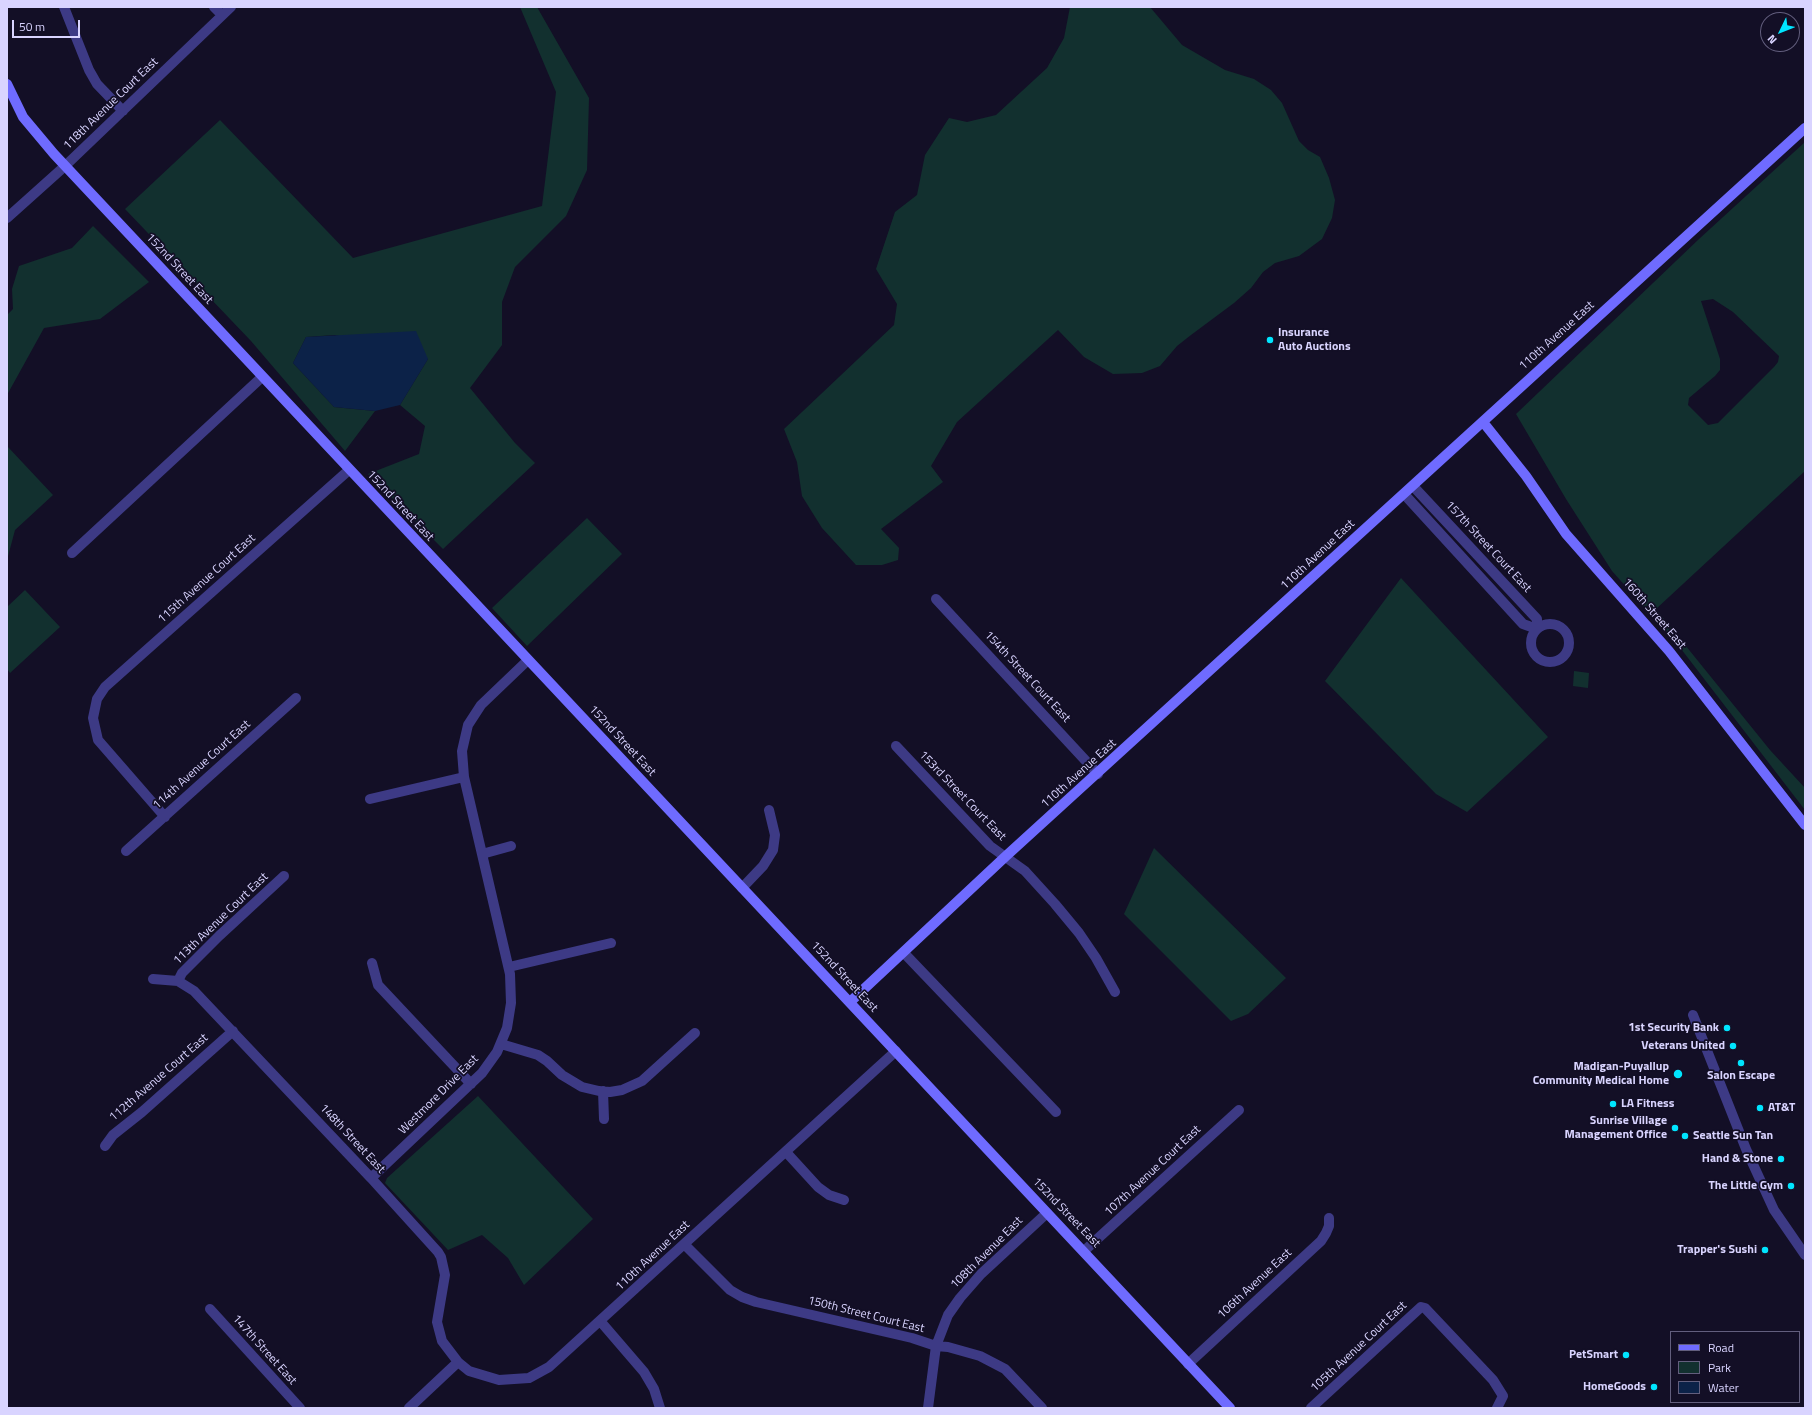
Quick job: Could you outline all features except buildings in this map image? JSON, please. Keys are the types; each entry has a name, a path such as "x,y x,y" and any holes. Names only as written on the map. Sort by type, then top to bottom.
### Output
{"street":[{"path":"64,7 89,70 97,84 123,111"},
{"path":"214,7 222,15"},
{"name":"118th Avenue Court East","path":"7,218 65,166 231,7"},
{"name":"152nd Street East","path":"7,84 23,117 65,166 1230,1408"},
{"name":"110th Avenue East","path":"850,1002 1006,856 1098,774 1805,128"},
{"path":"72,553 262,377"},
{"name":"160th Street East","path":"1483,422 1526,476 1566,534 1669,651 1805,825"},
{"name":"115th Avenue Court East","path":"165,817 102,747 95,733 93,714 97,699 105,687 349,470"},
{"name":"157th Street Court East","path":"1404,494 1523,624 1537,629 1537,619 1413,486"},
{"name":"154th Street Court East","path":"936,599 1098,774"},
{"name":"Westmore Drive East","path":"371,1178 482,1073 501,1044 507,1028 511,1003 509,967 464,777 462,751 468,725 481,705 528,660"},
{"name":"114th Avenue Court East","path":"126,851 296,698"},
{"name":"153rd Street Court East","path":"896,746 990,846 1025,871 1078,932 1096,958 1115,992"},
{"path":"370,799 464,777"},
{"path":"742,888 763,866 773,850 775,835 769,810"},
{"path":"482,854 511,846"},
{"name":"113th Avenue Court East","path":"178,981 182,973 219,936 284,876"},
{"path":"509,967 611,943"},
{"path":"904,953 1056,1112"},
{"path":"372,963 378,985 471,1084"},
{"name":"148th Street East","path":"153,979 178,981 194,991 233,1030 371,1178 441,1257 445,1275 438,1312 439,1332 442,1341 458,1362"},
{"path":"1693,1015 1746,1149 1774,1210 1805,1255"},
{"name":"112th Avenue Court East","path":"104,1146 113,1135 142,1112 233,1030"},
{"path":"501,1044 538,1055 572,1082 582,1087 604,1092 622,1090 642,1081 695,1033"},
{"name":"110th Avenue East","path":"458,1362 469,1372 490,1379 510,1381 530,1378 549,1367 601,1322 896,1051"},
{"path":"604,1092 604,1119"},
{"name":"107th Avenue Court East","path":"1084,1251 1239,1110"},
{"path":"786,1152 818,1187 844,1200"},
{"name":"108th Avenue East","path":"928,1408 936,1346 948,1316 960,1298 981,1274 1047,1213"},
{"name":"106th Avenue East","path":"1188,1364 1320,1241 1326,1233 1329,1218"},
{"name":"150th Street Court East","path":"684,1245 730,1290 742,1297 756,1302 912,1338 936,1346 948,1346 980,1356 998,1364 1005,1369 1042,1408"},
{"name":"105th Avenue Court East","path":"1312,1408 1416,1311 1425,1308 1493,1380 1503,1393 1502,1401 1497,1408"},
{"name":"147th Street East","path":"210,1309 300,1408"},
{"path":"601,1322 644,1372 654,1389 660,1408"},
{"path":"409,1408 458,1362"}],"green space":[{"path":"520,7 537,7 589,98 587,170 566,216 515,267 502,302 502,345 470,388 515,443 535,463 443,549 368,474 419,454 425,426 400,405 428,359 335,335 306,337 293,363 334,407 375,411 345,451 251,341 125,209 220,120 353,258 542,206 556,92"},
{"path":"1070,7 1150,7 1182,45 1225,70 1254,79 1271,90 1282,103 1299,141 1308,150 1320,157 1329,178 1335,200 1332,218 1322,239 1299,256 1275,263 1263,272 1251,288 1234,303 1177,346 1160,366 1142,373 1113,374 1084,357 1058,330 957,422 931,466 943,482 881,529 899,548 898,560 882,565 856,565 822,528 802,496 797,462 784,429 894,325 897,304 876,269 895,212 917,195 925,155 949,118 967,122 996,115 1047,68 1064,38"},
{"path":"1805,142 1805,471 1656,609 1770,750 1805,788 1805,810 1678,645 1612,571 1566,499 1516,414 1699,239","holes":["1713,299 1733,312 1779,356 1778,362 1718,423 1708,425 1688,405 1689,398 1720,370 1720,359 1701,301"]},
{"path":"93,226 149,282 100,319 44,328 7,395 7,315 13,309 12,289 19,266 72,248"},
{"path":"7,408 8,447 53,495 15,530 7,560"},
{"path":"587,518 622,554 527,646 492,608"},
{"path":"1401,578 1548,737 1467,812 1436,794 1325,681"},
{"path":"25,590 60,627 10,673 7,669 7,607"},
{"path":"1574,671 1589,673 1588,688 1573,686"},
{"path":"1154,848 1286,978 1248,1014 1231,1021 1124,914"},
{"path":"478,1096 593,1219 524,1285 508,1258 482,1235 448,1250 385,1183 387,1178"}],"water":[{"path":"416,331 428,359 400,405 375,411 334,407 293,363 306,337"}],"place":[{"name":"Insurance Auto Auctions","path":"1270,340"},
{"name":"1st Security Bank","path":"1727,1028"},
{"name":"Veterans United","path":"1733,1046"},
{"name":"Salon Escape","path":"1741,1063"},
{"name":"Madigan-Puyallup Community Medical Home","path":"1678,1074"},
{"name":"LA Fitness","path":"1613,1104"},
{"name":"AT&T","path":"1760,1108"},
{"name":"Sunrise Village Management Office","path":"1675,1128"},
{"name":"Seattle Sun Tan","path":"1685,1136"},
{"name":"Hand & Stone","path":"1781,1159"},
{"name":"The Little Gym","path":"1791,1186"},
{"name":"Trapper's Sushi","path":"1765,1250"},
{"name":"PetSmart","path":"1626,1355"},
{"name":"HomeGoods","path":"1654,1387"}]}
